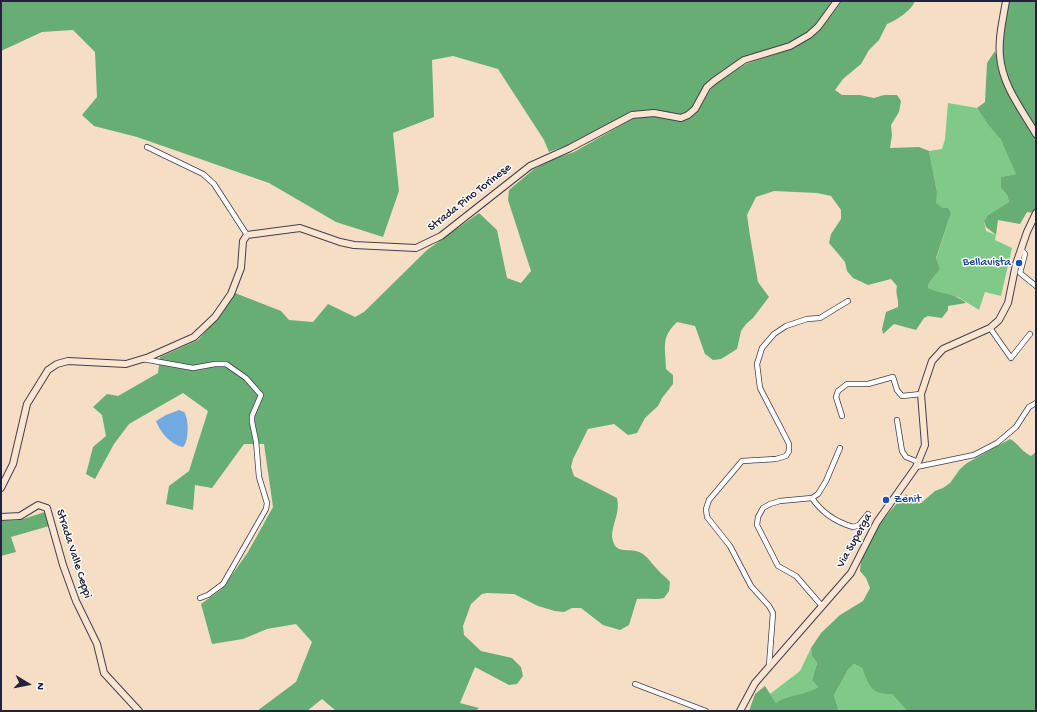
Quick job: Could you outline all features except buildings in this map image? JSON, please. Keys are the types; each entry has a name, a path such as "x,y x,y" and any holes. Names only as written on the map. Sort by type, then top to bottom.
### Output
{"street":[{"name":"Strada Pino Torinese","path":"248,235 300,228 340,242 354,245 416,248 427,244 441,236 530,166 570,148 632,115 654,113 681,118 688,115 695,109 707,87 714,80 744,60 790,46 809,35 818,27 837,1"},
{"path":"1006,1 999,43 1002,69 1007,84 1036,134"},
{"path":"1,488 14,464 27,404 48,370 57,364 68,361 126,364 143,359 194,337 215,317 235,286 241,268 243,241 248,235 214,184 203,174 147,147"},
{"name":"Via Superga","path":"740,711 755,682 850,573 877,522 917,464 925,445 921,394 932,360 943,349 990,328 999,320 1008,304 1016,264 1026,232 1036,215"},
{"path":"1021,249 1025,254 1020,273 1036,286"},
{"path":"769,666 773,613 769,606 751,586 730,546 707,517 706,509 709,500 742,461 776,459 786,456 790,451 789,444 760,388 757,364 762,348 774,334 786,326 807,319 820,318 848,302"},
{"path":"990,328 1011,358 1030,334"},
{"path":"143,359 193,368 215,364 226,364 246,378 261,395 252,416 252,422 256,441 259,477 267,503 266,509 223,584 208,595 200,598"},
{"path":"842,416 836,397 838,390 847,384 868,384 893,377 897,390 902,396 921,394"},
{"path":"897,420 902,451 906,457 917,464 974,455 992,446 1016,427 1029,407 1036,403"},
{"path":"822,606 796,576 778,566 758,524 758,517 763,508 780,500 812,498 818,494 826,482 840,448"},
{"path":"812,498 817,506 828,516 852,527 859,525 868,514"},
{"name":"Strada Valle Ceppi","path":"1,517 20,516 38,505 47,508 63,565 76,601 98,644 104,673 139,711"},
{"path":"635,684 706,711"}],"green space":[{"path":"1,1 832,1 816,25 807,32 789,43 743,58 712,78 704,86 693,107 686,112 680,114 654,110 631,112 568,145 549,152 544,140 498,69 453,56 432,60 434,117 393,133 399,191 383,237 336,222 269,183 137,137 94,126 82,115 97,97 95,52 73,30 42,32 1,51"},
{"path":"842,1 915,1 903,15 887,24 879,40 869,50 861,64 843,79 835,90 842,95 860,95 874,98 884,95 897,95 901,101 899,112 891,125 892,135 890,148 919,147 929,151 937,192 936,203 943,208 948,208 951,213 936,258 940,269 929,283 928,288 952,295 966,303 948,306 948,310 942,318 928,316 924,318 916,330 894,324 883,334 882,329 886,312 898,307 896,292 897,286 891,279 868,285 853,278 847,271 845,262 829,243 831,234 841,219 841,210 831,196 817,193 774,191 756,197 747,215 758,282 769,297 741,331 737,349 721,359 713,360 705,354 695,326 677,322 668,333 665,344 666,369 673,375 673,384 662,398 658,406 645,418 637,433 628,435 614,424 588,429 573,459 571,467 574,476 617,498 618,510 612,531 614,545 622,550 640,552 648,558 670,582 669,591 664,598 637,599 629,625 620,630 603,625 581,608 572,608 564,612 555,611 538,606 514,594 482,594 471,604 463,626 464,635 481,651 512,658 521,667 523,676 517,684 509,685 475,667 460,703 479,708 476,711 336,711 322,699 307,711 257,711 296,682 312,642 296,624 267,629 243,639 212,644 201,604 222,589 248,552 273,507 264,444 244,444 212,488 195,485 193,510 166,504 169,486 189,471 208,411 183,393 129,424 114,444 95,479 86,474 93,447 106,436 102,415 93,407 107,394 118,396 158,373 160,357 198,340 223,312 235,293 281,311 289,320 313,322 328,304 355,317 364,312 427,250 479,213 497,230 507,278 521,283 531,271 508,200 509,190 534,169 556,158 574,152 634,118 653,116 682,121 690,118 698,111 710,90 716,83 746,64 791,49 811,38 821,29"},
{"path":"1008,1 1036,1 1036,130 1009,83 999,53"},
{"path":"995,51 1006,85 1036,137 1036,206 1034,213 1027,212 1020,224 998,220 996,235 986,227 984,221 988,215 1009,202 1007,195 1001,188 1001,177 1016,174 1001,140 988,125 977,108 985,102 987,63"},
{"path":"948,103 977,108 988,125 1001,140 1016,174 1002,177 1001,188 1007,195 1009,202 988,215 984,221 986,231 996,235 995,240 1012,248 1001,296 985,292 979,310 958,297 935,292 928,288 929,283 940,269 936,259 951,213 935,203 937,192 929,151 942,149 945,139"},
{"path":"1010,439 1031,456 1036,452 1036,711 907,711 892,694 879,693 875,691 869,684 862,668 854,664 848,670 834,695 839,711 749,711 755,694 765,686 776,703 818,687 812,680 817,663 812,656 811,648 821,633 840,615 863,601 870,588 866,578 860,571 861,561 865,550 883,520 906,494 912,501 921,503 935,491 950,483 960,469 967,463"},
{"path":"45,512 49,526 11,537 16,552 1,556 1,521 20,520"},
{"path":"811,648 812,656 817,663 812,680 818,687 809,693 776,703 770,694 800,671"},
{"path":"854,664 862,668 872,687 880,692 892,694 907,711 839,711 834,695 848,670"}],"water":[{"path":"179,410 184,412 187,419 187,435 183,447 170,441 160,429 156,421"}],"place":[{"name":"Bellavista","path":"1019,263"},
{"name":"Zenit","path":"886,500"}]}
